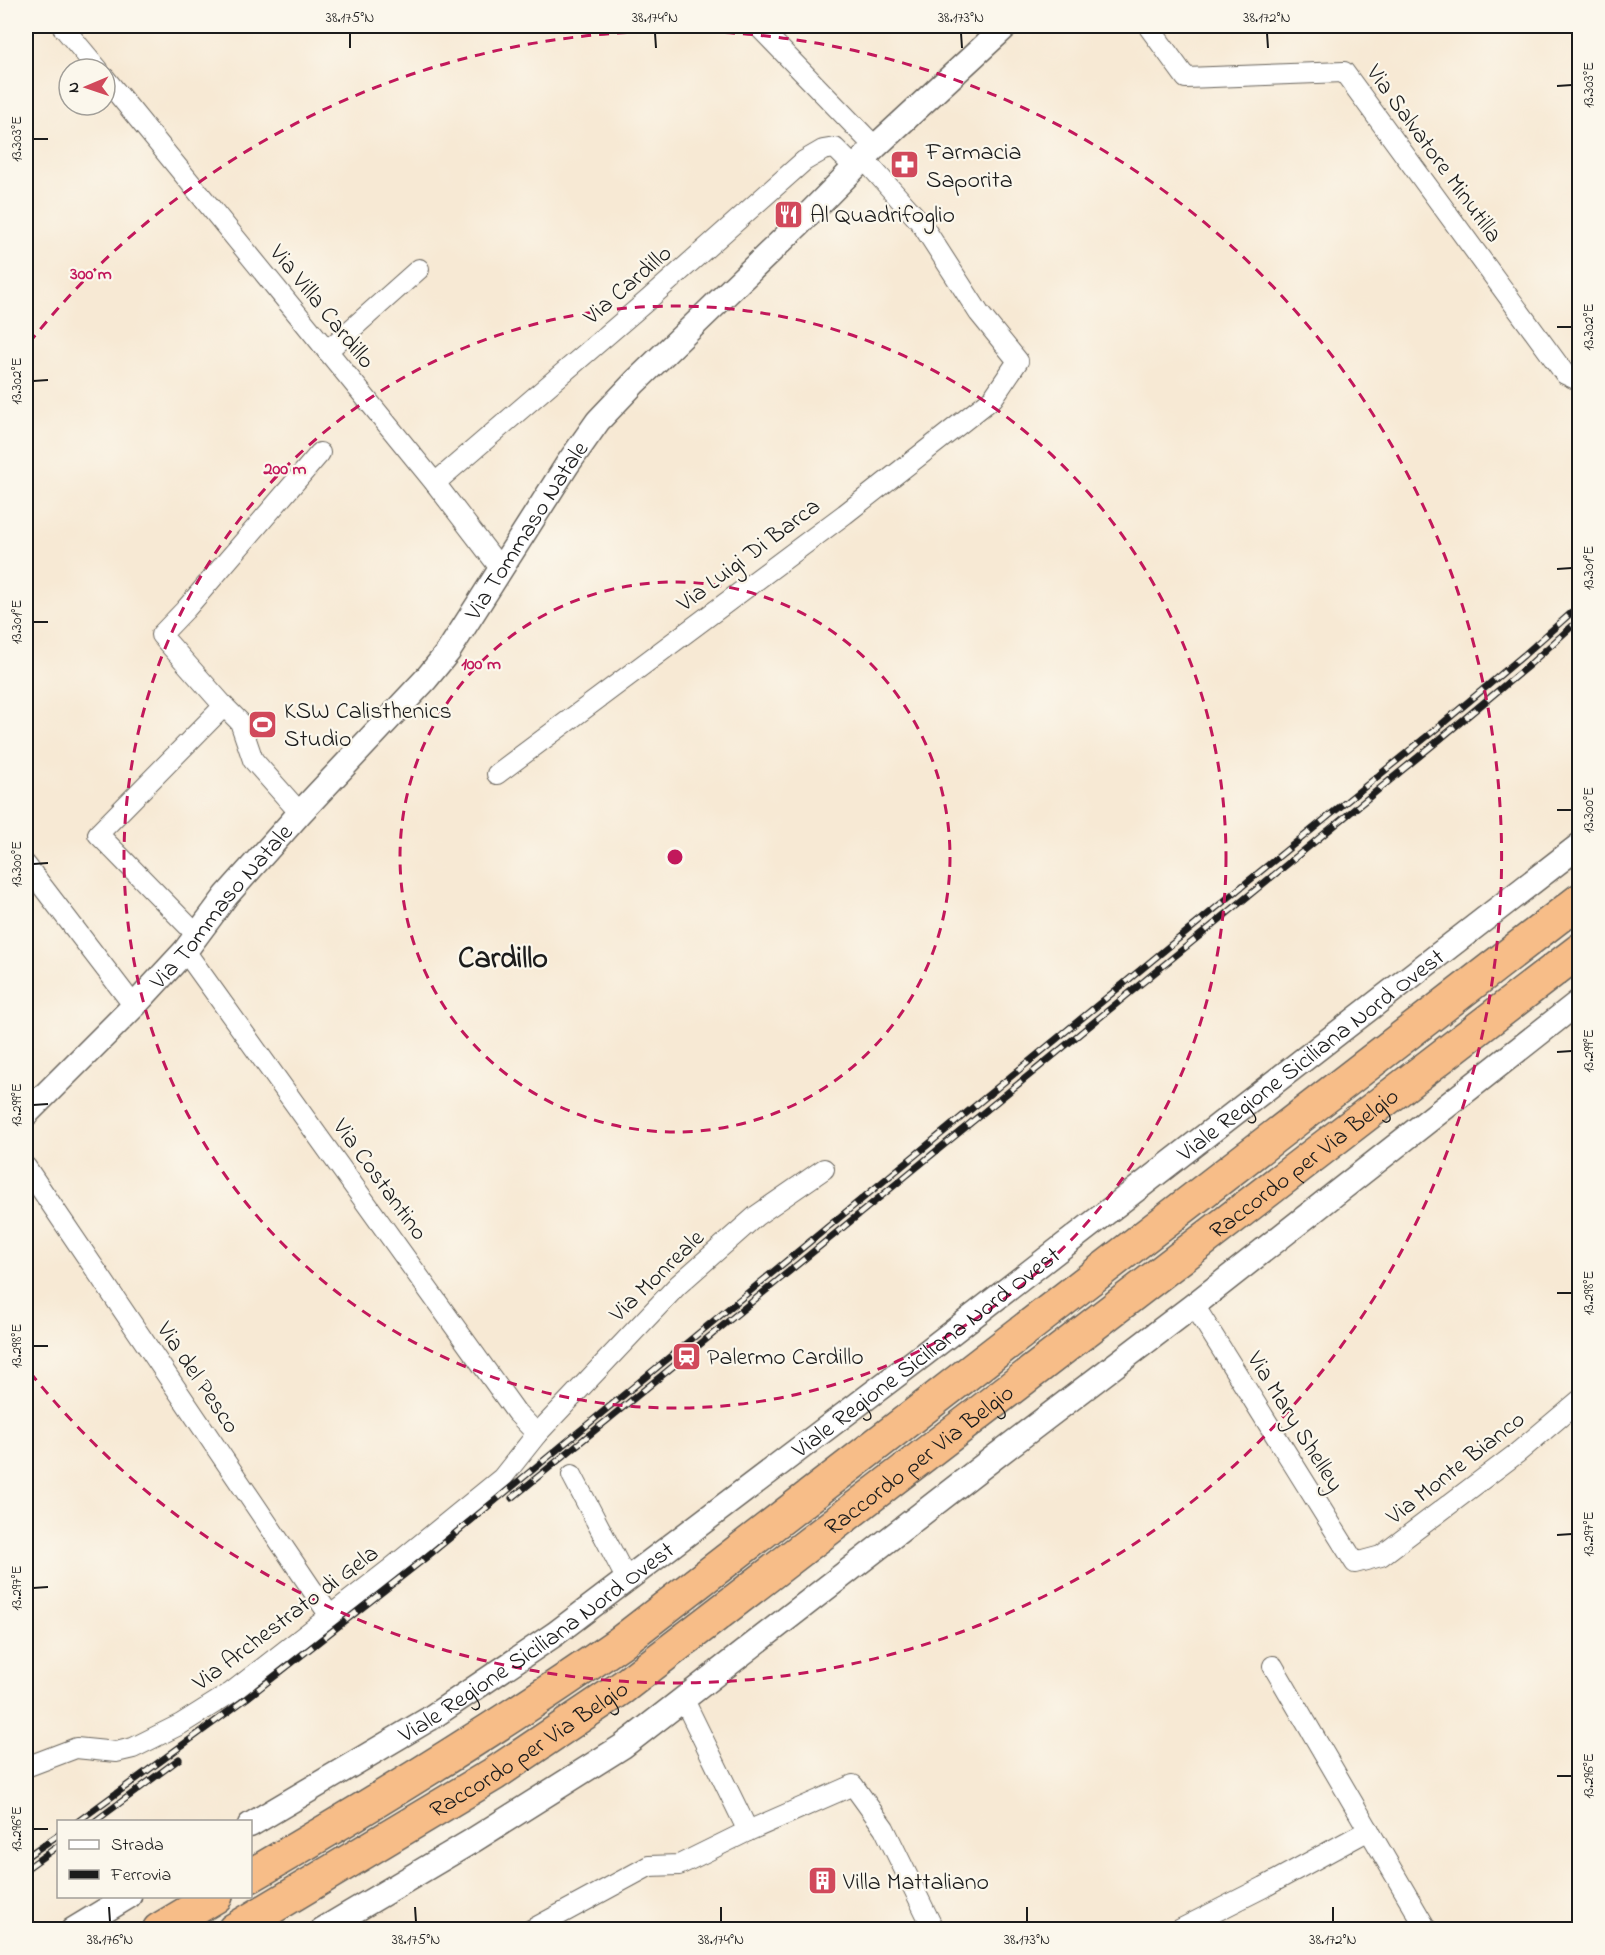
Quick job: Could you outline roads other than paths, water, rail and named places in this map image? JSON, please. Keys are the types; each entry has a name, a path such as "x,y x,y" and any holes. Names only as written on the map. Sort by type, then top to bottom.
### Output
{"highway":[{"name":"Raccordo per Via Belgio","path":"252,1875 366,1809 471,1744 621,1642 1580,900"},
{"name":"Raccordo per Via Belgio","path":"234,1929 494,1774 623,1688 1580,950"},
{"path":"159,1929 213,1898"}],"street":[{"path":"62,26 88,57"},
{"path":"758,26 865,158"},
{"name":"Via Tommaso Natale","path":"26,1114 134,1006 191,943 226,896 300,813 426,679 448,652 500,568 598,421 634,382 800,225 865,158 1006,26"},
{"name":"Via Salvatore Minutilla","path":"1148,26 1186,78 1344,72 1565,374 1580,381"},
{"name":"Via Villa Cardillo","path":"117,93 435,483 500,568"},
{"name":"Via Cardillo","path":"435,483 640,307 804,161 823,150 835,148 865,158"},
{"name":"Via Luigi Di Barca","path":"496,774 835,521 993,398 1018,361 979,313 921,223 865,158"},
{"path":"327,351 419,269"},
{"path":"300,813 253,760 240,722 161,634 185,610 320,453"},
{"name":"Via Costantino","path":"224,706 98,834 191,943 516,1412 537,1434"},
{"name":"Viale Regione Siciliana Nord Ovest","path":"252,1824 429,1719 555,1634 923,1355 1580,845"},
{"path":"26,865 134,1006"},
{"path":"322,1929 472,1841 622,1746 1194,1305 1580,1001"},
{"name":"Via del Pesco","path":"26,1167 330,1616"},
{"name":"Via Monreale","path":"537,1434 678,1285 756,1216 825,1169"},
{"name":"Via Mary Shelley","path":"1194,1305 1355,1563"},
{"name":"Via Monte Bianco","path":"1355,1563 1382,1556 1516,1454 1580,1400"},
{"name":"Via Archestrato di Gela","path":"26,1767 76,1748 116,1752 133,1748 181,1724 232,1692 390,1570 502,1478 537,1434"},
{"path":"572,1475 627,1580"},
{"path":"1273,1666 1427,1929"},
{"path":"683,1698 748,1831"},
{"path":"531,1929 649,1866 679,1865 748,1831 853,1785 885,1828 934,1929"},
{"path":"1179,1929 1264,1887 1369,1830"},
{"path":"73,1929 126,1898"}],"railway":[{"path":"80,1820 247,1698 424,1559 1436,729 1580,605"},
{"path":"512,1498 1439,740 1580,619"},
{"path":"97,1820 179,1759"},
{"path":"26,1857 57,1836"},
{"path":"26,1869 57,1847"}],"place":[{"name":"Farmacia Saporita","path":"905,165"},
{"name":"Al Quadrifoglio","path":"789,214"},
{"name":"KSW Calisthenics Studio","path":"263,724"},
{"name":"Palermo Cardillo","path":"686,1356"},
{"name":"Villa Mattaliano","path":"822,1881"}],"district":[{"name":"Cardillo","path":"503,957"}]}
